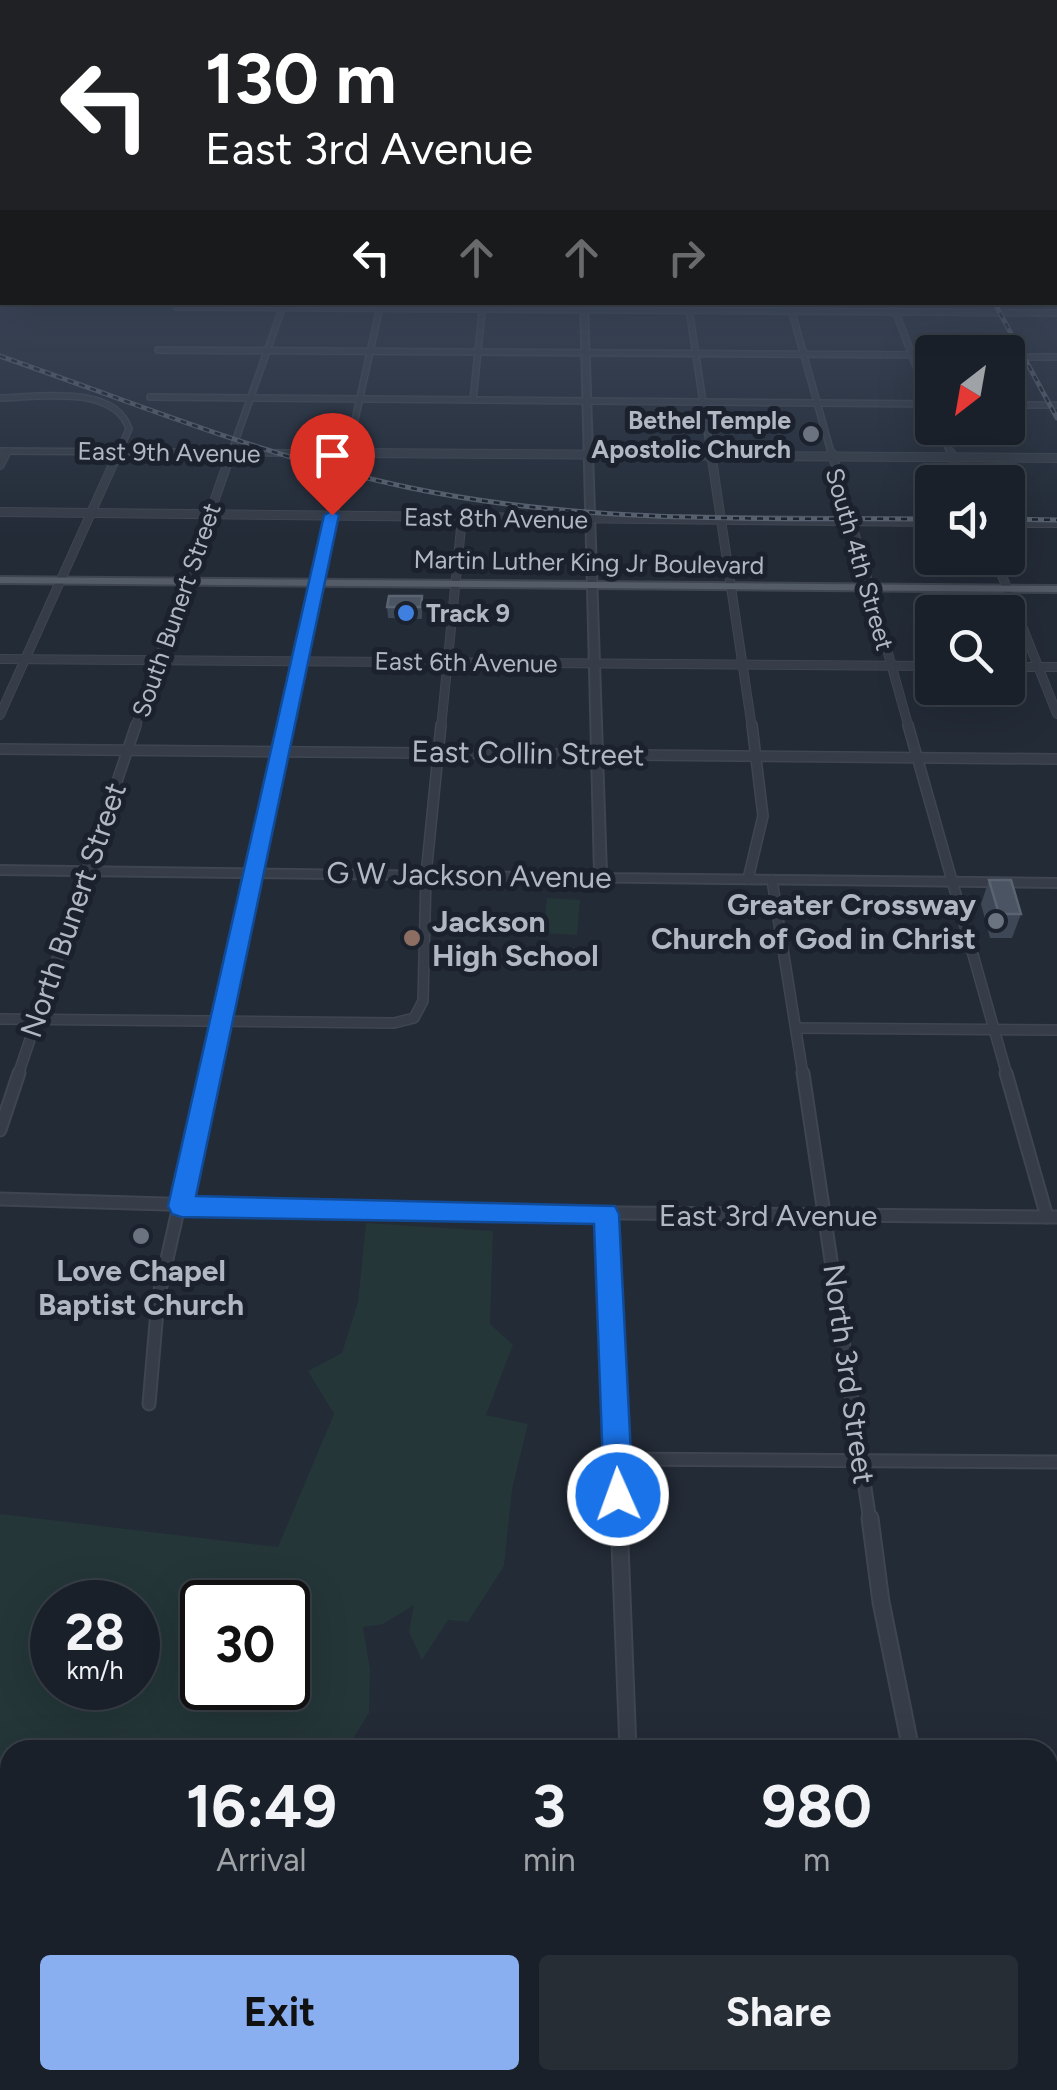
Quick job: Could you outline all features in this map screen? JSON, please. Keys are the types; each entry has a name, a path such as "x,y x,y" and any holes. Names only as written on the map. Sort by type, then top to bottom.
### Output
{"main road":[{"name":"Martin Luther King Jr Boulevard","path":"0,580 1057,588"}],"street":[{"name":"South Bunert Street","path":"128,748 271,340"},
{"path":"148,1404 158,1299 373,340"},
{"path":"473,400 478,340"},
{"path":"583,340 601,876"},
{"path":"694,340 763,816 748,879"},
{"name":"South 4th Street","path":"798,340 915,757 1052,1217"},
{"path":"158,350 914,356 907,340"},
{"path":"1025,357 1057,357"},
{"path":"150,397 915,406"},
{"path":"0,398 81,400 120,411 128,429 0,716"},
{"path":"1025,405 1057,405"},
{"path":"947,445 957,465"},
{"path":"0,465 4,451"},
{"name":"East 9th Avenue","path":"4,451 1057,458"},
{"name":"East 8th Avenue","path":"0,512 915,522"},
{"path":"0,1019 394,1023 414,1018 423,1001 426,875 462,518"},
{"path":"1025,523 1057,523"},
{"path":"1001,575 1057,714"},
{"name":"East 6th Avenue","path":"0,658 915,666"},
{"path":"1025,667 1057,667"},
{"name":"North Bunert Street","path":"0,1130 128,748"},
{"name":"East Collin Street","path":"0,749 1057,758"},
{"name":"G W Jackson Avenue","path":"0,870 1057,882"},
{"name":"North 3rd Street","path":"772,880 826,1215 880,1602 909,1740"},
{"path":"796,1028 1057,1030"},
{"name":"East 3rd Avenue","path":"0,1199 606,1214 1052,1217"},
{"path":"606,1214 628,1740"},
{"path":"617,1459 1057,1462"}],"shaded area":[{"path":"547,898 580,900 577,935 544,933"},
{"path":"366,1223 493,1231 490,1324 513,1345 486,1415 528,1424 512,1489 504,1566 468,1622 448,1620 422,1660 409,1632 414,1605 383,1624 363,1627 370,1670 369,1713 352,1740 0,1740 0,1514 278,1547 334,1414 308,1371 342,1353 358,1302"}],"building":[{"path":"389,596 422,596 421,607 387,607"},
{"path":"989,880 1011,880 1021,914 999,914"}],"railway":[{"path":"1014,340 1057,418"},
{"path":"0,356 306,462 475,500 670,517 915,519"},
{"path":"1025,519 1057,520"}],"place":[{"name":"Bethel Temple Apostolic Church","path":"811,434"},
{"name":"Track 9","path":"406,613"},
{"name":"Greater Crossway Church of God in Christ","path":"996,921"},
{"name":"Jackson High School","path":"412,938"},
{"name":"Love Chapel Baptist Church","path":"141,1236"}],"route":[{"path":"332,515 181,1206 606,1214 618,1495"}]}
